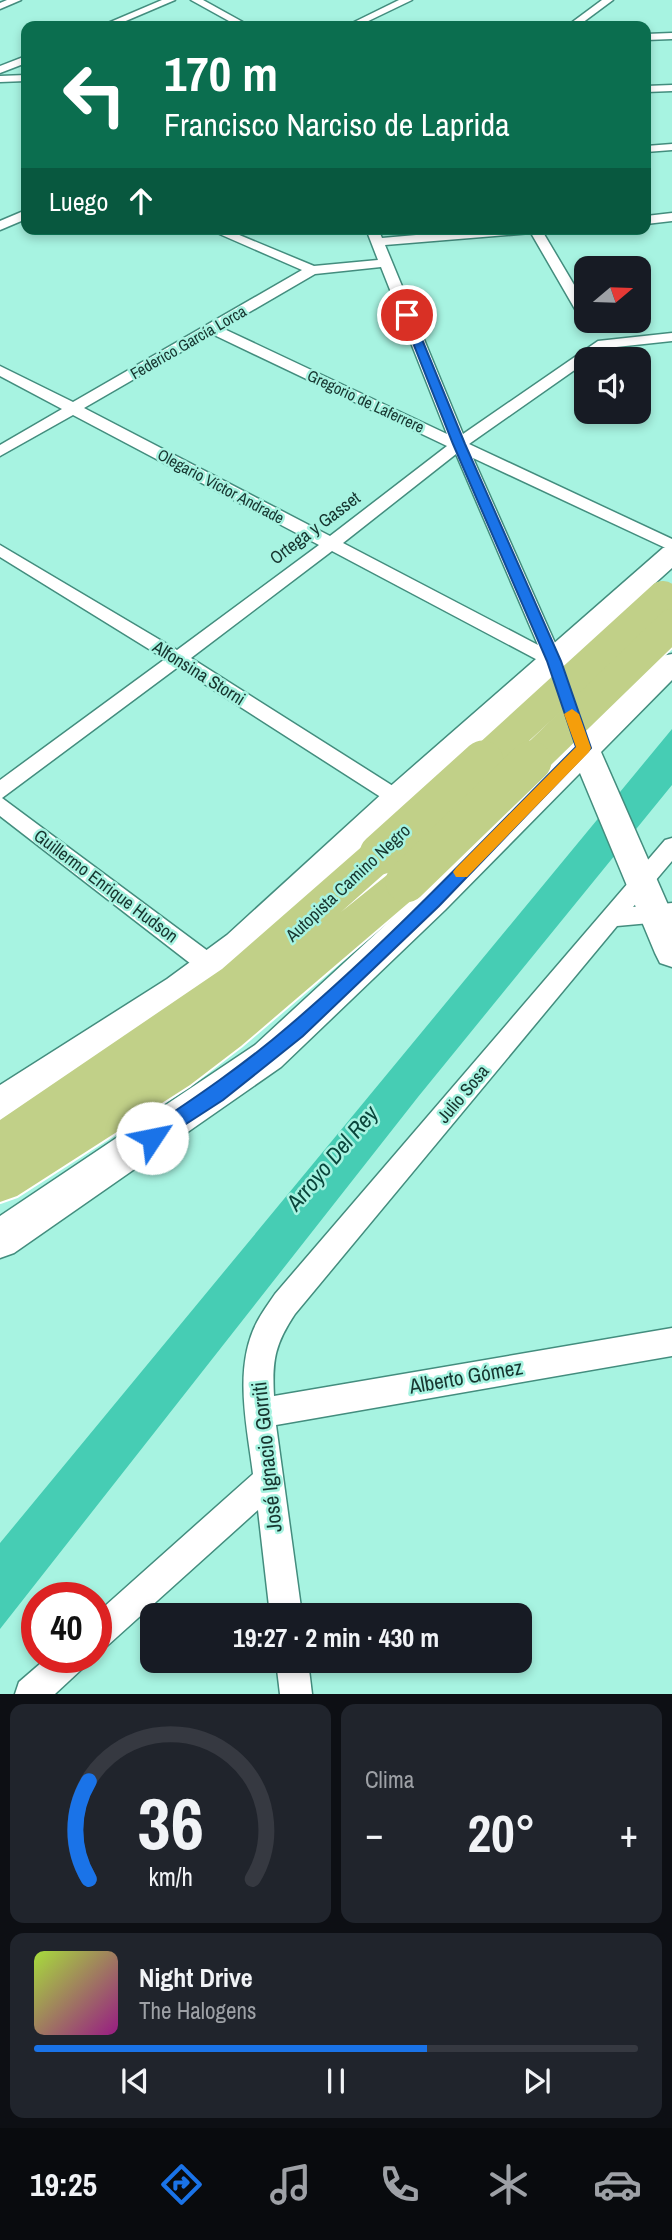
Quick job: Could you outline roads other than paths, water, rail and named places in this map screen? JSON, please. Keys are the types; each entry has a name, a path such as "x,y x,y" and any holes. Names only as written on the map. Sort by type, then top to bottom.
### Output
{"highway":[{"name":"Autopista Camino Negro","path":"0,1180 226,1034 393,868 669,604"},
{"name":"Autopista Camino Negro","path":"0,1146 237,982 393,868"}],"street":[{"path":"0,6 16,0"},
{"path":"118,21 170,0"},
{"path":"196,0 236,21"},
{"path":"362,21 407,0"},
{"path":"579,21 608,0"},
{"path":"651,37 672,36"},
{"path":"0,69 21,61"},
{"path":"0,79 21,78"},
{"path":"651,89 672,88"},
{"path":"651,149 672,147"},
{"path":"0,226 21,216"},
{"path":"651,220 672,218"},
{"path":"228,235 312,270"},
{"path":"397,235 374,236 459,444 554,661 583,748 637,869 664,913 672,953"},
{"path":"537,235 574,296"},
{"name":"Federico García Lorca","path":"0,451 312,270 386,263"},
{"name":"Gregorio de Laferrere","path":"211,328 672,546"},
{"path":"597,333 603,344"},
{"name":"Ortega y Gasset","path":"0,792 331,544 459,444 603,344 672,337"},
{"name":"Olegario Víctor Andrade","path":"0,370 554,661"},
{"name":"Alfonsina Storni","path":"0,550 177,658 397,798"},
{"path":"0,1105 212,967 397,798 672,554"},
{"path":"0,1239 268,1056 433,901 583,748 672,663"},
{"name":"Guillermo Enrique Hudson","path":"0,805 212,967"},
{"name":"Julio Sosa","path":"285,1304 611,918 637,869 672,846"},
{"path":"611,918 664,913"},
{"name":"José Ignacio Gorriti","path":"284,1603 260,1413 258,1366 267,1331 285,1304"},
{"name":"Alberto Gómez","path":"260,1413 672,1342"},
{"path":"112,1621 268,1481"},
{"path":"31,1694 54,1673"},
{"path":"293,1673 296,1694"}],"water":[{"name":"Arroyo Del Rey","path":"672,729 672,785 418,1097 37,1582 21,1582 21,1602 0,1629 0,1543"}]}
